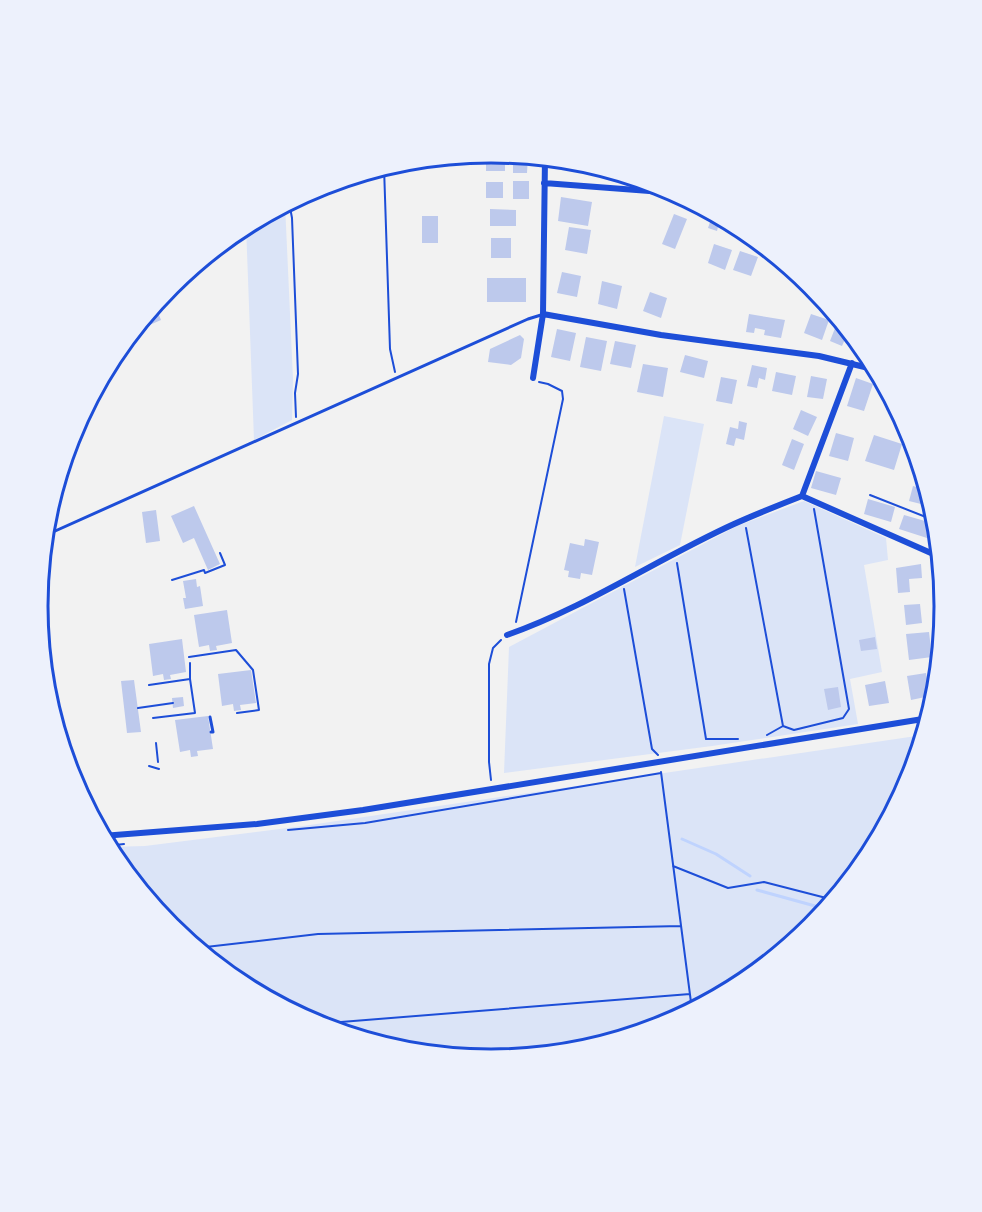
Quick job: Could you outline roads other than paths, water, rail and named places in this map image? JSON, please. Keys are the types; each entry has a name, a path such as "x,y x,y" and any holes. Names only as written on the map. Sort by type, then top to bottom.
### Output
{"street":[{"path":"533,378 543,314 545,167"},
{"path":"544,183 643,190"},
{"path":"543,314 661,335 751,346 863,366"},
{"path":"802,496 852,363"},
{"path":"507,634 540,623 745,519 802,496 930,553"},
{"path":"112,836 257,824 363,810 919,720"}],"lane":[{"path":"55,531 543,314"},
{"path":"210,717 213,732 211,732"}],"waterway":[{"path":"682,839 716,854 750,876"},
{"path":"757,890 816,906"}]}
